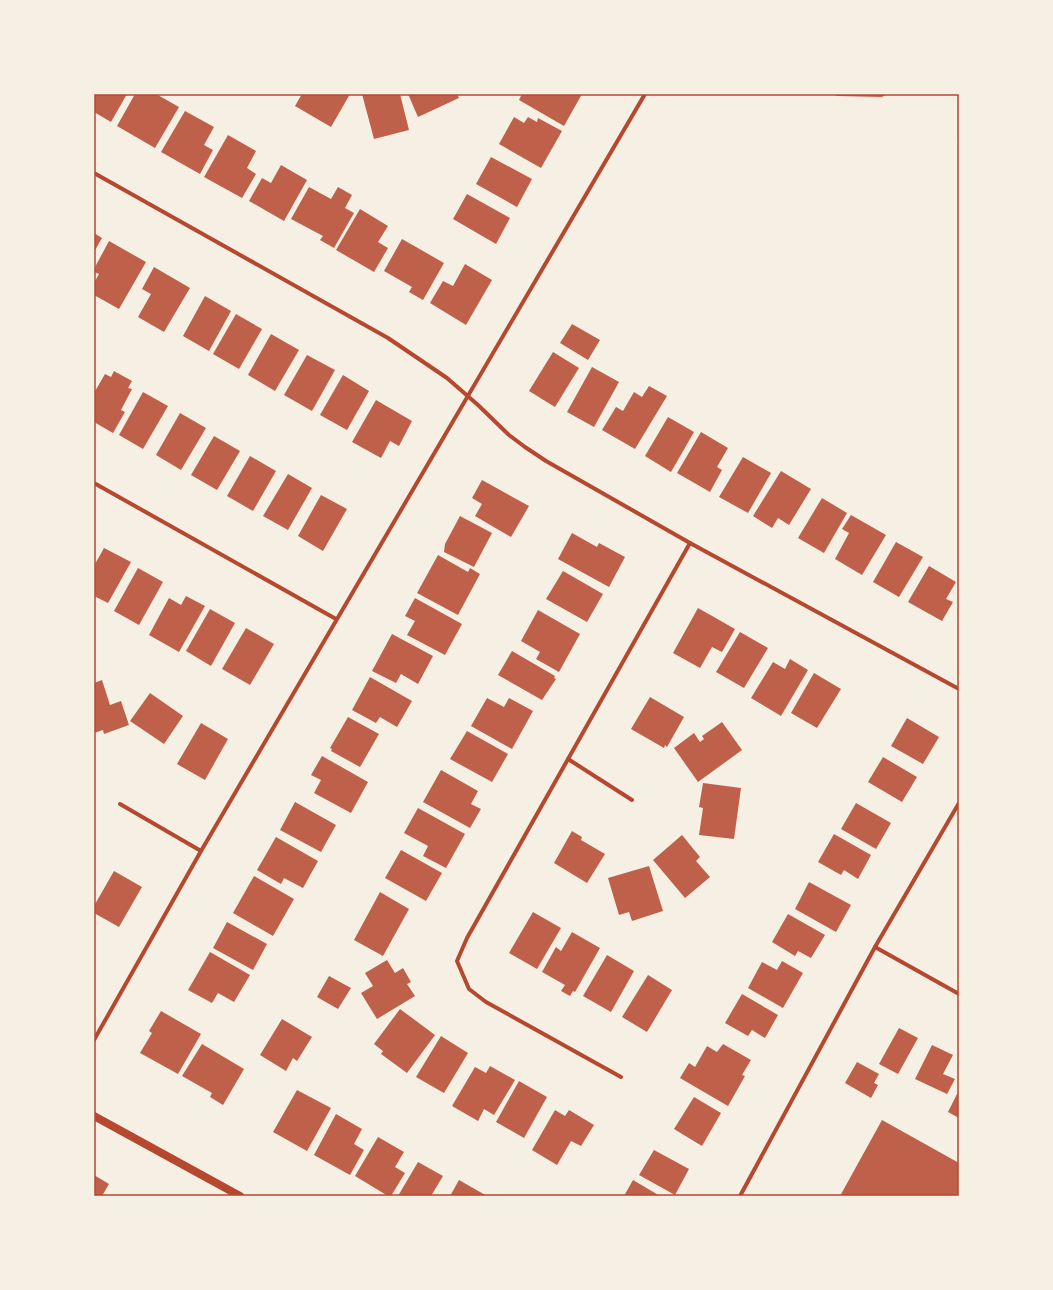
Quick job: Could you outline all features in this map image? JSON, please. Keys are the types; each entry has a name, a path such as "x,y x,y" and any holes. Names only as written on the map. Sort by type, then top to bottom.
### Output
{"main road":[{"path":"94,1116 240,1196"}],"street":[{"path":"94,1040 201,851 336,619 645,94"},
{"path":"94,173 375,330 447,378 509,435 535,454 690,543 959,689"},
{"path":"94,483 336,619"},
{"path":"621,1077 486,1002 469,989 458,961 467,938 690,543"},
{"path":"568,759 632,800"},
{"path":"740,1196 875,947 959,803"},
{"path":"120,804 201,851"},
{"path":"875,947 959,994"}],"building":[{"path":"94,94 127,94 111,122 94,112"},
{"path":"135,94 156,94 179,107 155,148 117,126"},
{"path":"302,94 350,94 331,127 295,106"},
{"path":"362,94 400,94 409,130 374,139"},
{"path":"408,94 457,94 459,98 418,117"},
{"path":"522,94 582,94 564,126 519,100"},
{"path":"834,94 887,94 882,97 837,96"},
{"path":"185,111 214,127 204,145 213,150 200,174 161,152"},
{"path":"514,117 524,123 528,117 537,122 538,118 562,131 541,168 499,144"},
{"path":"228,135 256,151 247,168 256,174 242,198 204,177"},
{"path":"491,157 532,179 517,207 476,184"},
{"path":"281,165 307,180 284,221 249,201 262,178 271,183"},
{"path":"309,187 331,199 338,187 352,195 345,208 354,213 334,248 320,240 323,236 291,219"},
{"path":"467,194 510,218 496,244 453,219"},
{"path":"360,209 388,226 378,242 388,248 374,272 336,250"},
{"path":"94,233 102,238 94,252"},
{"path":"402,239 444,263 423,300 409,292 412,287 384,271"},
{"path":"109,241 146,262 119,309 94,295 94,283 99,274 94,272 94,269"},
{"path":"465,264 492,280 466,325 430,303 443,281 453,286"},
{"path":"154,267 190,288 164,332 138,317 151,294 142,289"},
{"path":"205,296 231,311 209,351 183,336"},
{"path":"236,314 262,329 239,369 213,354"},
{"path":"572,324 600,340 588,360 560,343"},
{"path":"271,334 299,350 275,391 248,375"},
{"path":"553,352 579,368 555,407 529,391"},
{"path":"307,355 335,370 312,411 284,395"},
{"path":"592,367 619,382 594,427 567,412"},
{"path":"114,371 132,381 128,388 132,389 121,410 125,412 113,433 94,422 94,393 105,374 111,377"},
{"path":"343,375 369,391 347,430 320,415"},
{"path":"649,386 667,396 635,449 602,430 616,407 623,411 634,392 642,397"},
{"path":"143,392 168,406 143,449 119,435"},
{"path":"376,400 412,421 399,446 390,441 381,458 352,442"},
{"path":"180,413 206,428 181,470 156,455"},
{"path":"668,417 694,432 671,472 645,456"},
{"path":"701,432 728,448 717,467 722,470 710,492 677,473"},
{"path":"214,436 240,451 217,490 191,475"},
{"path":"250,456 276,471 253,511 227,496"},
{"path":"743,457 771,473 748,513 719,497"},
{"path":"781,471 811,489 789,525 778,518 772,528 753,516"},
{"path":"288,474 312,488 288,530 263,516"},
{"path":"482,480 529,506 511,537 475,516 482,504 472,498"},
{"path":"321,495 347,509 323,551 298,536"},
{"path":"822,498 847,513 824,553 798,538"},
{"path":"851,515 886,535 862,575 835,559 849,533 842,529"},
{"path":"460,516 492,533 474,567 444,552 445,544"},
{"path":"572,533 597,547 599,543 625,557 609,587 558,559"},
{"path":"896,542 923,557 899,597 873,582"},
{"path":"104,548 131,562 108,603 94,596 94,566"},
{"path":"438,555 468,572 470,568 480,574 458,615 417,593"},
{"path":"929,566 956,582 946,599 953,602 942,621 908,602"},
{"path":"138,568 163,582 139,625 114,611"},
{"path":"563,571 603,594 587,622 546,599"},
{"path":"186,596 205,606 179,652 149,635 169,598 181,605"},
{"path":"415,598 462,624 445,655 407,635 415,621 405,616"},
{"path":"698,608 735,629 722,652 712,647 700,668 673,653"},
{"path":"210,609 235,623 211,666 186,651"},
{"path":"538,610 580,634 559,672 536,659 540,652 521,641"},
{"path":"246,628 274,644 250,685 222,669"},
{"path":"740,632 768,648 744,688 716,672"},
{"path":"392,634 433,656 418,684 401,674 396,683 372,671"},
{"path":"512,651 555,676 554,678 556,679 542,700 498,675"},
{"path":"790,659 808,670 781,716 751,698 773,662 785,669"},
{"path":"814,673 841,689 817,728 791,713"},
{"path":"370,677 412,701 397,727 380,717 376,723 352,710"},
{"path":"102,680 110,705 121,701 129,725 104,734 103,730 94,733 94,683"},
{"path":"150,693 183,716 164,744 130,721"},
{"path":"650,697 684,717 667,747 665,745 664,748 631,729"},
{"path":"487,698 504,707 509,698 533,711 512,749 471,726"},
{"path":"348,717 379,734 360,767 331,751 332,749 330,748"},
{"path":"907,718 939,737 923,764 891,746"},
{"path":"722,722 742,750 698,782 674,748 694,733 700,742 704,739 702,736"},
{"path":"201,723 228,739 205,780 177,764"},
{"path":"467,731 508,754 492,782 450,759"},
{"path":"322,756 368,782 351,813 314,793 321,780 311,775"},
{"path":"883,757 917,777 902,802 868,782"},
{"path":"441,770 478,791 471,804 481,809 470,828 423,802"},
{"path":"703,783 741,788 734,839 699,835 703,808 699,807"},
{"path":"295,802 336,825 321,852 280,830"},
{"path":"856,803 891,823 876,849 841,829"},
{"path":"418,808 465,834 446,868 423,856 428,846 404,833"},
{"path":"572,831 582,837 581,840 605,854 587,883 554,863"},
{"path":"834,834 871,855 858,879 844,870 841,875 818,862"},
{"path":"682,835 700,857 696,861 710,877 685,898 653,860"},
{"path":"276,837 318,861 303,888 284,878 281,884 257,870"},
{"path":"401,850 442,873 426,901 385,878"},
{"path":"649,866 663,911 632,921 629,912 619,915 608,878"},
{"path":"114,871 142,887 119,927 94,913 94,906"},
{"path":"254,876 294,899 273,936 233,913"},
{"path":"809,882 851,905 836,932 795,909"},
{"path":"380,892 409,909 383,956 354,940"},
{"path":"533,912 561,928 537,969 509,953"},
{"path":"788,914 825,935 811,958 798,951 795,956 772,942"},
{"path":"227,922 267,944 253,970 213,948"},
{"path":"572,932 600,948 575,992 573,991 570,996 561,991 565,985 542,972 556,947 561,951"},
{"path":"210,952 250,975 234,1002 218,993 212,1003 188,990"},
{"path":"607,955 634,971 611,1012 583,996"},
{"path":"387,960 395,973 403,968 411,982 407,984 415,996 377,1019 361,993 373,986 365,973"},
{"path":"782,961 803,973 783,1008 748,988 762,962 777,970"},
{"path":"648,975 672,990 647,1032 622,1017"},
{"path":"329,976 351,988 338,1009 317,997"},
{"path":"742,994 778,1015 765,1038 752,1030 748,1036 725,1023"},
{"path":"400,1009 435,1035 407,1073 381,1054 383,1051 374,1044"},
{"path":"161,1011 201,1034 178,1074 140,1053 152,1033 149,1031"},
{"path":"282,1019 312,1037 297,1061 293,1058 286,1071 260,1055"},
{"path":"899,1028 918,1038 898,1074 879,1064"},
{"path":"441,1036 468,1053 444,1093 416,1077"},
{"path":"202,1044 244,1069 223,1105 210,1097 212,1093 182,1076"},
{"path":"723,1044 751,1060 742,1075 745,1076 728,1106 680,1078 689,1063 695,1067 707,1046 717,1052"},
{"path":"932,1045 953,1055 943,1074 955,1079 947,1094 915,1079"},
{"path":"857,1062 879,1074 874,1083 878,1085 871,1098 845,1083"},
{"path":"490,1066 515,1080 494,1115 484,1109 478,1121 452,1106 475,1067 486,1073"},
{"path":"519,1081 547,1097 524,1138 496,1122"},
{"path":"297,1090 331,1108 307,1151 273,1132"},
{"path":"959,1090 959,1118 948,1112"},
{"path":"694,1097 721,1113 702,1146 674,1129"},
{"path":"555,1110 565,1116 569,1110 594,1125 581,1146 571,1141 557,1165 532,1150"},
{"path":"336,1114 362,1129 354,1144 364,1150 350,1175 314,1155"},
{"path":"882,1120 959,1163 959,1196 840,1196"},
{"path":"378,1137 404,1152 395,1167 405,1173 391,1196 388,1196 355,1176"},
{"path":"654,1150 689,1169 675,1195 639,1175"},
{"path":"418,1162 443,1176 431,1196 398,1196"},
{"path":"94,1175 109,1184 102,1196 94,1196"},
{"path":"459,1180 487,1196 450,1196"},
{"path":"633,1180 660,1196 624,1196"}]}
